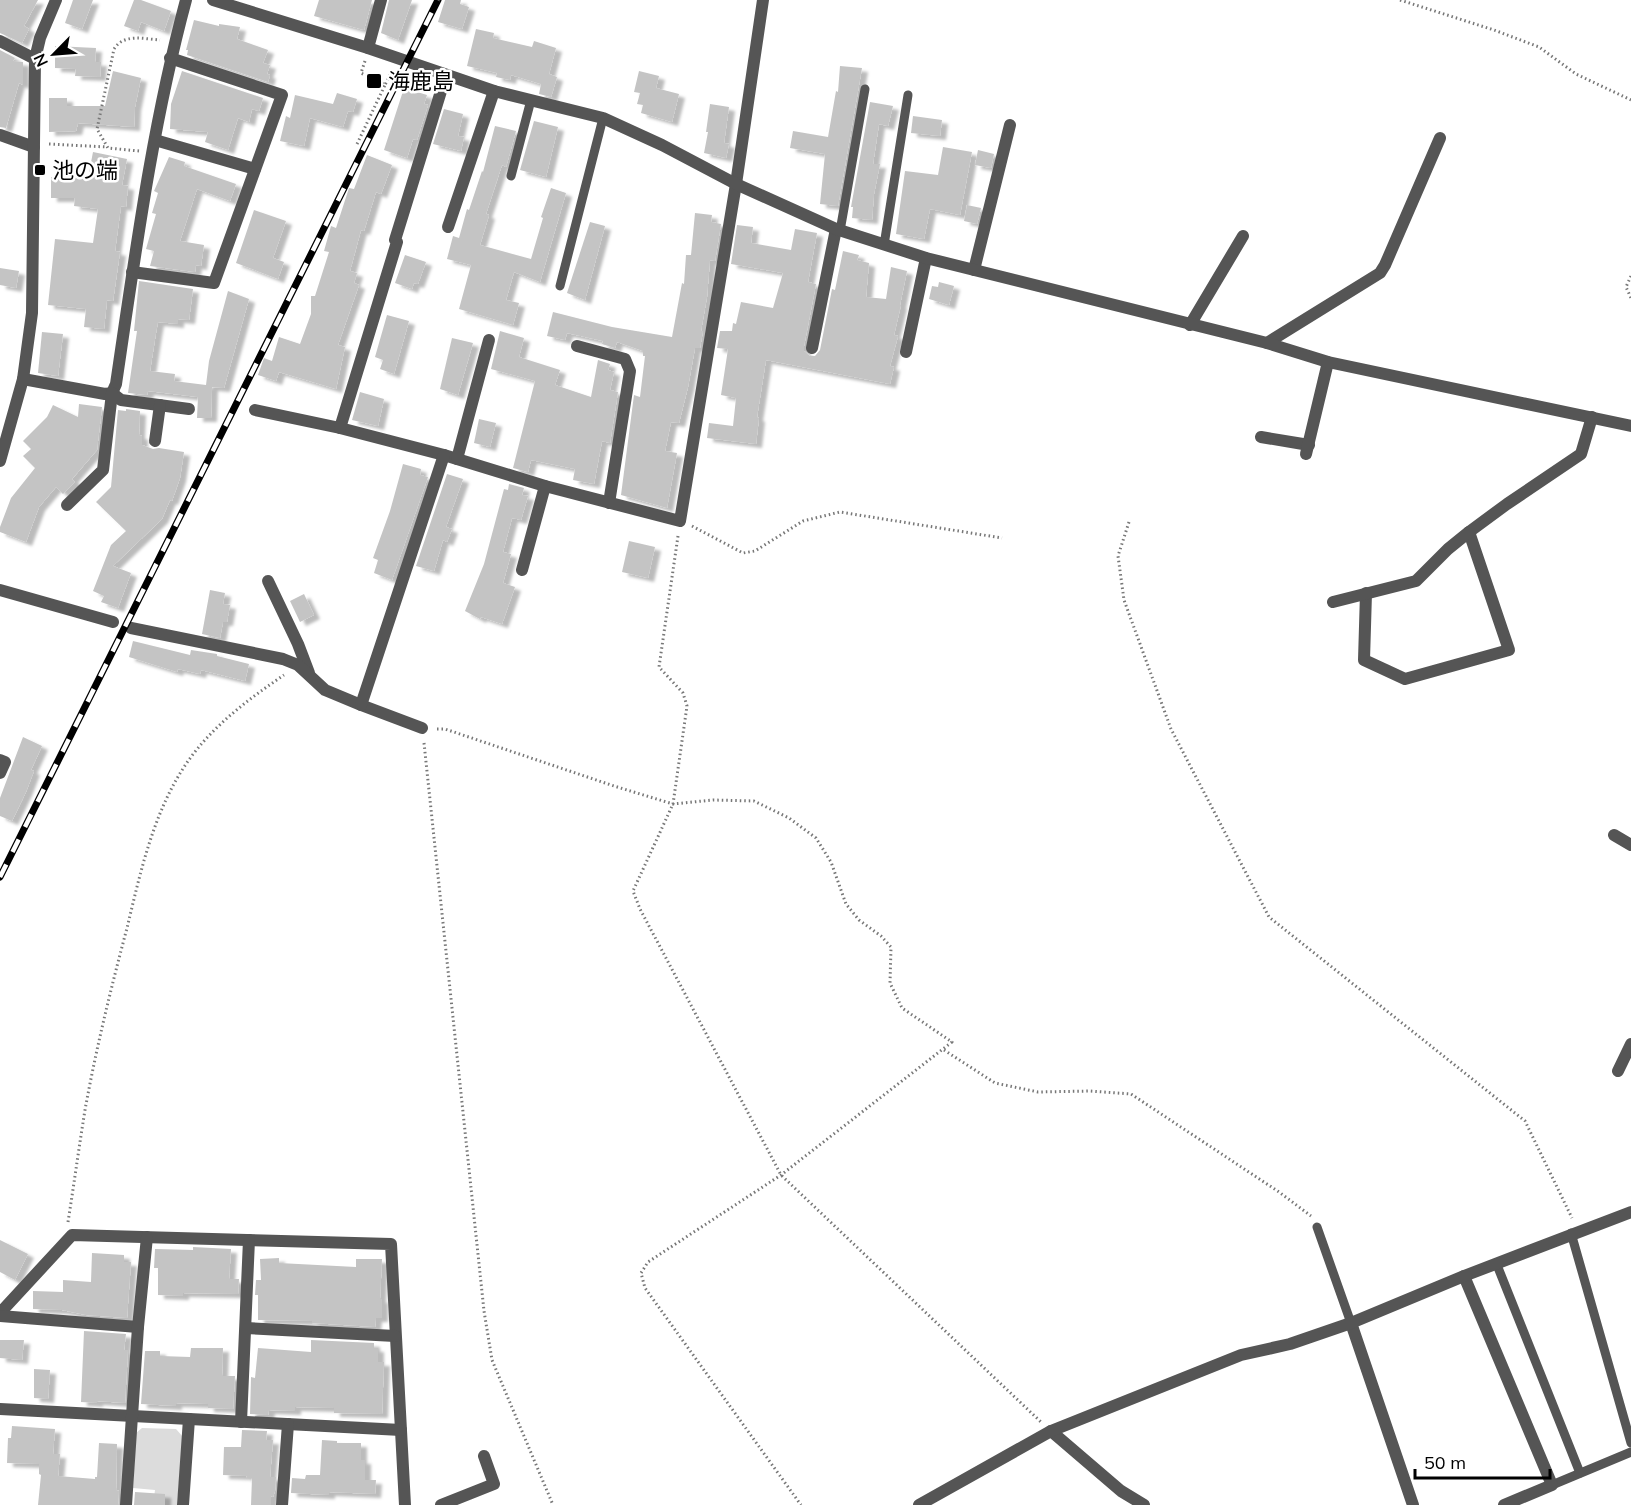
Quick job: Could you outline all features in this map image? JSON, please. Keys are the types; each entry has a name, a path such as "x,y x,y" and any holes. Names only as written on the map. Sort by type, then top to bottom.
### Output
{"street":[{"path":"0,460 23,379 32,313 39,145 35,60 40,38 56,0"},
{"path":"67,505 103,470 112,393 116,384 152,153 170,58 186,0"},
{"path":"213,0 400,58 494,91 603,118 662,145 736,184 838,230 926,258 1267,343 1328,362 1631,426"},
{"path":"368,48 381,0"},
{"path":"255,410 340,428 444,455 545,486 680,521 736,184 763,0"},
{"path":"0,41 35,60"},
{"path":"132,272 214,283 282,95 170,58"},
{"path":"340,428 446,75"},
{"path":"448,227 494,91"},
{"path":"974,270 1010,125"},
{"path":"0,135 39,145"},
{"path":"1267,343 1380,273 1440,138"},
{"path":"155,140 255,169"},
{"path":"812,348 838,230"},
{"path":"1190,324 1243,236"},
{"path":"906,352 926,258"},
{"path":"457,459 489,340"},
{"path":"577,346 626,359 630,371 609,503"},
{"path":"1261,437 1307,450 1328,362"},
{"path":"23,379 105,394 112,393 121,400 189,409"},
{"path":"155,441 160,405"},
{"path":"1333,602 1416,581 1448,549 1470,532 1581,454 1592,417"},
{"path":"361,705 444,455"},
{"path":"522,570 545,486"},
{"path":"1366,593 1364,660 1405,679 1509,650 1470,532"},
{"path":"268,581 298,644 310,677"},
{"path":"0,590 113,622"},
{"path":"131,628 283,658 298,665 325,690 422,728"},
{"path":"0,760 5,762 0,773"},
{"path":"1614,835 1631,845"},
{"path":"1618,1071 1631,1044"},
{"path":"919,1505 1051,1431 1241,1355 1290,1344 1351,1323 1464,1276 1631,1212"},
{"path":"0,1315 72,1235 391,1244 405,1505"},
{"path":"126,1505 138,1327 147,1237"},
{"path":"242,1422 249,1240"},
{"path":"1464,1276 1552,1485 1504,1505"},
{"path":"0,1315 138,1327"},
{"path":"1351,1323 1413,1505"},
{"path":"246,1328 395,1336"},
{"path":"0,1409 401,1430"},
{"path":"183,1505 189,1419"},
{"path":"282,1505 288,1424"},
{"path":"1051,1431 1121,1491 1144,1505"},
{"path":"441,1505 494,1484 484,1456"}],"lane":[{"path":"838,230 865,89"},
{"path":"884,245 908,95"},
{"path":"511,176 531,100"},
{"path":"560,286 603,118"},
{"path":"1317,1227 1351,1323"},
{"path":"1575,1232 1631,1443"},
{"path":"1497,1264 1580,1473"},
{"path":"1552,1485 1631,1452"}],"path":[{"path":"1400,0 1539,47 1576,74 1631,99"},
{"path":"107,147 96,129 117,44 128,38 175,41"},
{"path":"365,61 361,72 385,85"},
{"path":"357,144 392,70"},
{"path":"39,145 107,147 152,153"},
{"path":"1631,276 1626,287 1631,298"},
{"path":"1002,538 840,512 803,521 755,551 743,553 718,538 680,521 659,667 683,693 687,706 674,804 633,891 640,909 781,1175 1051,1431"},
{"path":"1129,522 1118,556 1124,600 1171,729 1269,917 1525,1121 1575,1232"},
{"path":"72,1235 68,1226 85,1108 111,990 157,820 175,782 198,748 242,704 298,665"},
{"path":"553,1505 492,1360 484,1311 422,728 445,729 674,804 713,800 754,801 789,818 816,838 831,862 846,904 859,920 881,936 891,947 890,983 902,1008 952,1042 781,1175 648,1262 641,1273 645,1288 801,1505"},
{"path":"944,1050 995,1083 1038,1092 1090,1091 1131,1094 1309,1213 1317,1227"}],"shaded area":[{"path":"142,1428 176,1429 183,1437 177,1505 153,1505 155,1490 133,1488 136,1433"}],"building":[{"path":"0,0 38,0 24,26 29,29 22,43 0,33"},
{"path":"73,0 93,0 82,29 65,23"},
{"path":"134,0 141,0 171,11 164,31 141,22 138,31 124,26"},
{"path":"319,0 372,0 364,30 314,16"},
{"path":"389,0 412,0 398,40 381,33"},
{"path":"445,0 461,0 460,4 469,7 462,29 438,22"},
{"path":"194,20 219,26 219,24 240,27 237,39 268,50 263,63 270,65 267,74 270,75 268,82 187,55 188,50 186,50"},
{"path":"476,29 494,33 493,38 532,47 534,41 556,48 549,74 557,77 551,97 539,94 541,84 511,75 510,80 496,77 497,73 467,66"},
{"path":"55,46 96,48 95,62 101,62 100,77 75,76 76,69 55,68"},
{"path":"0,50 15,58 13,61 23,62 23,85 19,83 6,128 0,127"},
{"path":"840,66 862,68 838,206 820,204 825,154 790,148 793,131 828,137 836,91 838,92"},
{"path":"113,71 141,78 135,107 134,127 78,123 76,131 49,132 49,98 67,98 67,106 105,106"},
{"path":"182,71 263,98 259,111 252,109 249,122 238,118 228,150 205,142 208,132 170,129 171,104"},
{"path":"639,71 659,76 656,88 679,94 672,122 641,113 643,105 637,104 640,93 634,92"},
{"path":"404,88 427,95 424,104 428,105 417,140 413,139 407,158 384,150"},
{"path":"337,93 357,99 353,112 348,111 343,127 310,118 304,146 280,141 286,116 290,118 295,95 333,104"},
{"path":"870,102 893,106 888,126 879,124 873,164 880,164 872,220 852,218 853,207 851,207"},
{"path":"710,104 729,107 724,143 729,144 726,158 704,153"},
{"path":"444,109 463,114 458,136 464,137 461,151 433,144"},
{"path":"913,116 942,120 940,136 911,133"},
{"path":"534,121 558,127 546,177 520,170"},
{"path":"495,126 516,131 506,167 502,165 486,214 489,215 480,245 531,259 551,188 566,193 540,282 514,272 506,300 519,303 513,325 459,309 471,265 447,259 453,236 459,238 467,209 469,210 483,172"},
{"path":"943,147 972,152 960,215 930,209 924,239 896,234 905,171 938,175"},
{"path":"978,150 994,154 991,168 975,165"},
{"path":"93,152 127,159 122,185 128,186 126,207 121,206 115,251 120,252 113,301 107,300 104,329 84,327 86,309 48,305 55,239 93,243 98,209 74,206 75,198 51,198 51,177 88,178"},
{"path":"367,155 392,165 381,194 376,192 364,231 361,230 350,271 357,273 354,283 359,285 338,345 345,347 336,389 279,372 276,381 258,375 264,358 272,361 279,337 300,344 311,314 311,296 315,296 329,252 324,251 331,226 336,228 349,188 354,189"},
{"path":"169,157 185,162 184,166 236,184 230,201 197,189 180,241 204,245 201,266 196,265 195,272 150,266 154,251 146,249 156,214 152,213 158,193 154,191"},
{"path":"967,205 981,208 977,224 964,221"},
{"path":"254,210 286,221 273,258 284,262 278,279 236,263"},
{"path":"695,213 712,215 711,222 721,224 715,261 710,260 700,348 695,348 679,423 671,422 665,451 677,453 667,508 621,495 634,395 640,397 645,356 643,356 643,351 617,342 615,348 602,344 603,341 567,333 565,340 547,336 553,312 612,327 672,337 682,283 684,284 686,255 691,255"},
{"path":"590,222 605,226 585,300 567,293"},
{"path":"737,225 753,227 751,243 791,250 795,229 817,233 808,282 816,284 804,346 804,351 810,356 815,356 820,350 832,289 835,290 843,251 859,255 857,260 869,263 866,297 886,299 891,267 907,271 894,335 898,336 890,366 894,367 890,384 766,360 757,417 759,418 756,444 707,438 709,423 733,426 736,398 721,395 728,349 717,348 720,331 732,331 741,302 773,308 783,273 731,264"},
{"path":"405,255 426,262 418,284 414,283 412,289 395,283"},
{"path":"0,268 19,271 16,288 0,285"},
{"path":"139,281 193,289 189,320 178,319 178,324 158,322 150,371 175,374 174,381 206,385 209,361 228,291 249,299 224,388 212,387 211,418 197,418 198,397 148,391 147,395 128,393 137,331 134,331"},
{"path":"939,282 954,286 949,305 929,299 932,286 938,287"},
{"path":"387,315 409,321 394,374 380,369 383,360 375,357"},
{"path":"500,331 524,338 519,357 560,370 555,385 591,397 598,360 610,364 608,370 614,372 610,390 618,392 610,443 602,441 594,484 573,480 575,469 531,460 528,472 513,468 535,381 491,369"},
{"path":"42,332 63,334 58,376 38,373"},
{"path":"452,338 473,343 458,395 440,389"},
{"path":"360,392 384,399 378,426 352,420"},
{"path":"79,404 102,407 97,450 72,479 75,482 63,494 56,487 39,507 26,542 0,532 11,498 35,468 23,456 31,449 23,441 47,417 53,405 78,417"},
{"path":"126,409 140,411 139,435 142,436 142,445 153,449 184,452 180,478 172,501 170,500 162,519 113,566 131,573 118,608 101,602 104,596 93,591 111,545 126,531 96,502 111,487 118,410 126,411"},
{"path":"479,419 496,423 490,447 474,443"},
{"path":"403,464 421,469 420,475 428,477 392,580 374,573 378,560 373,558 390,511"},
{"path":"447,474 463,479 446,527 452,529 447,542 443,540 434,571 416,566"},
{"path":"509,484 524,488 522,495 528,496 521,520 512,518 503,552 511,554 503,583 515,587 502,624 481,617 480,619 465,611 484,564 504,489 508,490"},
{"path":"629,541 655,547 648,578 622,572"},
{"path":"210,590 225,593 223,604 230,605 227,622 223,622 220,638 202,634"},
{"path":"304,594 314,615 300,622 290,601"},
{"path":"133,641 190,655 191,650 217,654 217,656 249,664 245,681 201,670 200,674 178,669 177,672 129,657"},
{"path":"23,737 42,746 31,770 34,771 26,792 12,821 0,816 0,798"},
{"path":"0,1240 28,1254 15,1280 0,1272"},
{"path":"193,1247 231,1249 229,1279 239,1279 238,1294 158,1295 158,1268 154,1268 155,1249 193,1250"},
{"path":"92,1253 124,1255 124,1262 131,1262 127,1318 33,1309 33,1291 63,1292 63,1280 91,1282"},
{"path":"279,1258 279,1263 356,1267 356,1259 382,1259 380,1299 382,1299 382,1318 376,1318 375,1327 312,1323 312,1321 258,1320 258,1295 255,1295 256,1280 261,1280 260,1259"},
{"path":"84,1331 126,1334 124,1350 128,1350 125,1403 81,1402"},
{"path":"0,1340 24,1340 22,1360 0,1358"},
{"path":"311,1340 374,1343 374,1348 378,1348 378,1362 384,1362 382,1414 334,1413 334,1408 295,1407 295,1411 269,1410 268,1415 250,1414 251,1377 255,1378 258,1348 311,1352"},
{"path":"191,1348 223,1348 222,1376 235,1376 233,1409 208,1408 208,1404 176,1403 176,1406 141,1404 145,1351 160,1351 160,1356 190,1357"},
{"path":"34,1369 50,1370 48,1399 34,1398"},
{"path":"12,1426 55,1429 53,1454 60,1454 58,1476 95,1479 99,1443 117,1444 118,1505 38,1505 41,1475 39,1464 7,1463 8,1438 11,1438"},
{"path":"242,1430 267,1431 266,1440 273,1440 270,1477 276,1477 271,1505 251,1505 252,1478 223,1475 224,1447 241,1447"},
{"path":"322,1440 337,1441 337,1443 361,1443 361,1460 365,1460 365,1480 376,1480 375,1494 291,1493 292,1478 305,1479 306,1475 320,1475"},
{"path":"135,1492 165,1494 165,1505 134,1505"}],"railway":[{"path":"0,877 438,0"}],"place":[{"name":"海鹿島","path":"374,81"},
{"name":"池の端","path":"40,170"}]}
